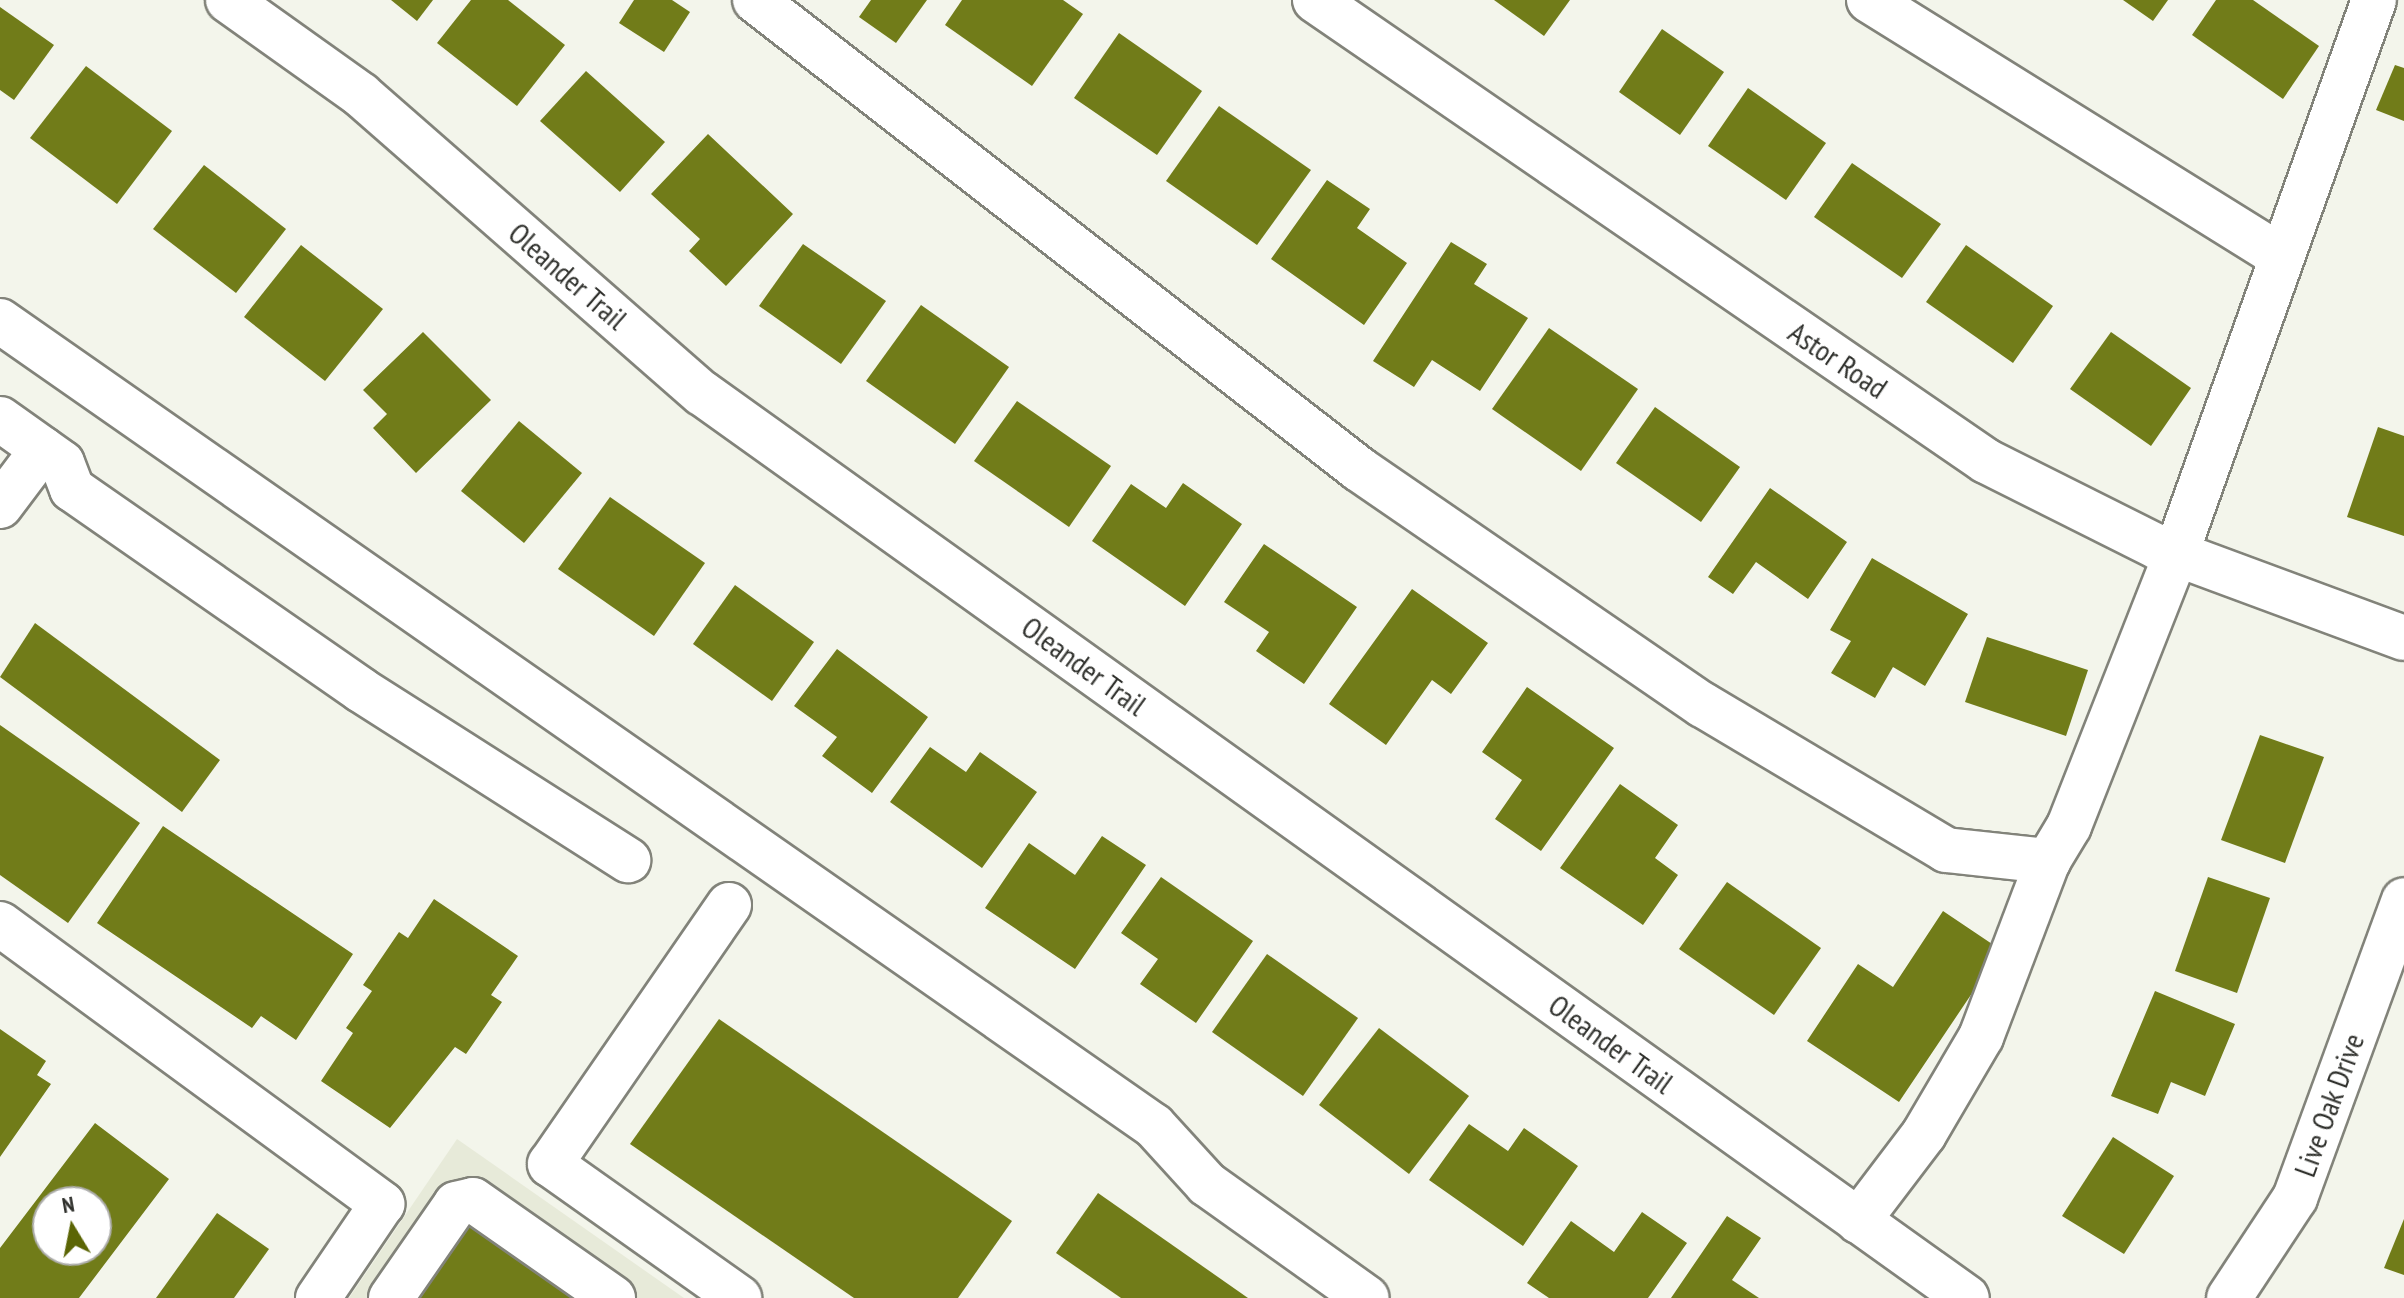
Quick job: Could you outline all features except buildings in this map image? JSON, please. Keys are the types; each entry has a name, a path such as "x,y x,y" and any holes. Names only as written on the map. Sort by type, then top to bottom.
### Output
{"street":[{"name":"Oleander Trail","path":"228,0 361,95 702,393 1967,1298"},
{"path":"755,0 1359,469 1703,705 1946,850 2048,861"},
{"name":"Astor Road","path":"1315,0 1986,461 2176,554 2404,638"},
{"path":"1869,0 2282,257"},
{"path":"1858,1221 1931,1123 1981,1037 2048,861 2069,826 2176,554 2374,0"},
{"path":"0,321 1154,1126 1207,1184 1367,1298"},
{"path":"0,419 62,463 72,489 361,690 628,860"},
{"path":"0,506 43,449"},
{"name":"Live Oak Drive","path":"2229,1298 2295,1198 2404,900"},
{"path":"729,905 550,1164 739,1298"},
{"path":"0,924 382,1204 318,1298"},
{"path":"391,1298 456,1204 473,1200 613,1298"}],"shaded area":[{"path":"457,1139 684,1298 349,1298"}]}
